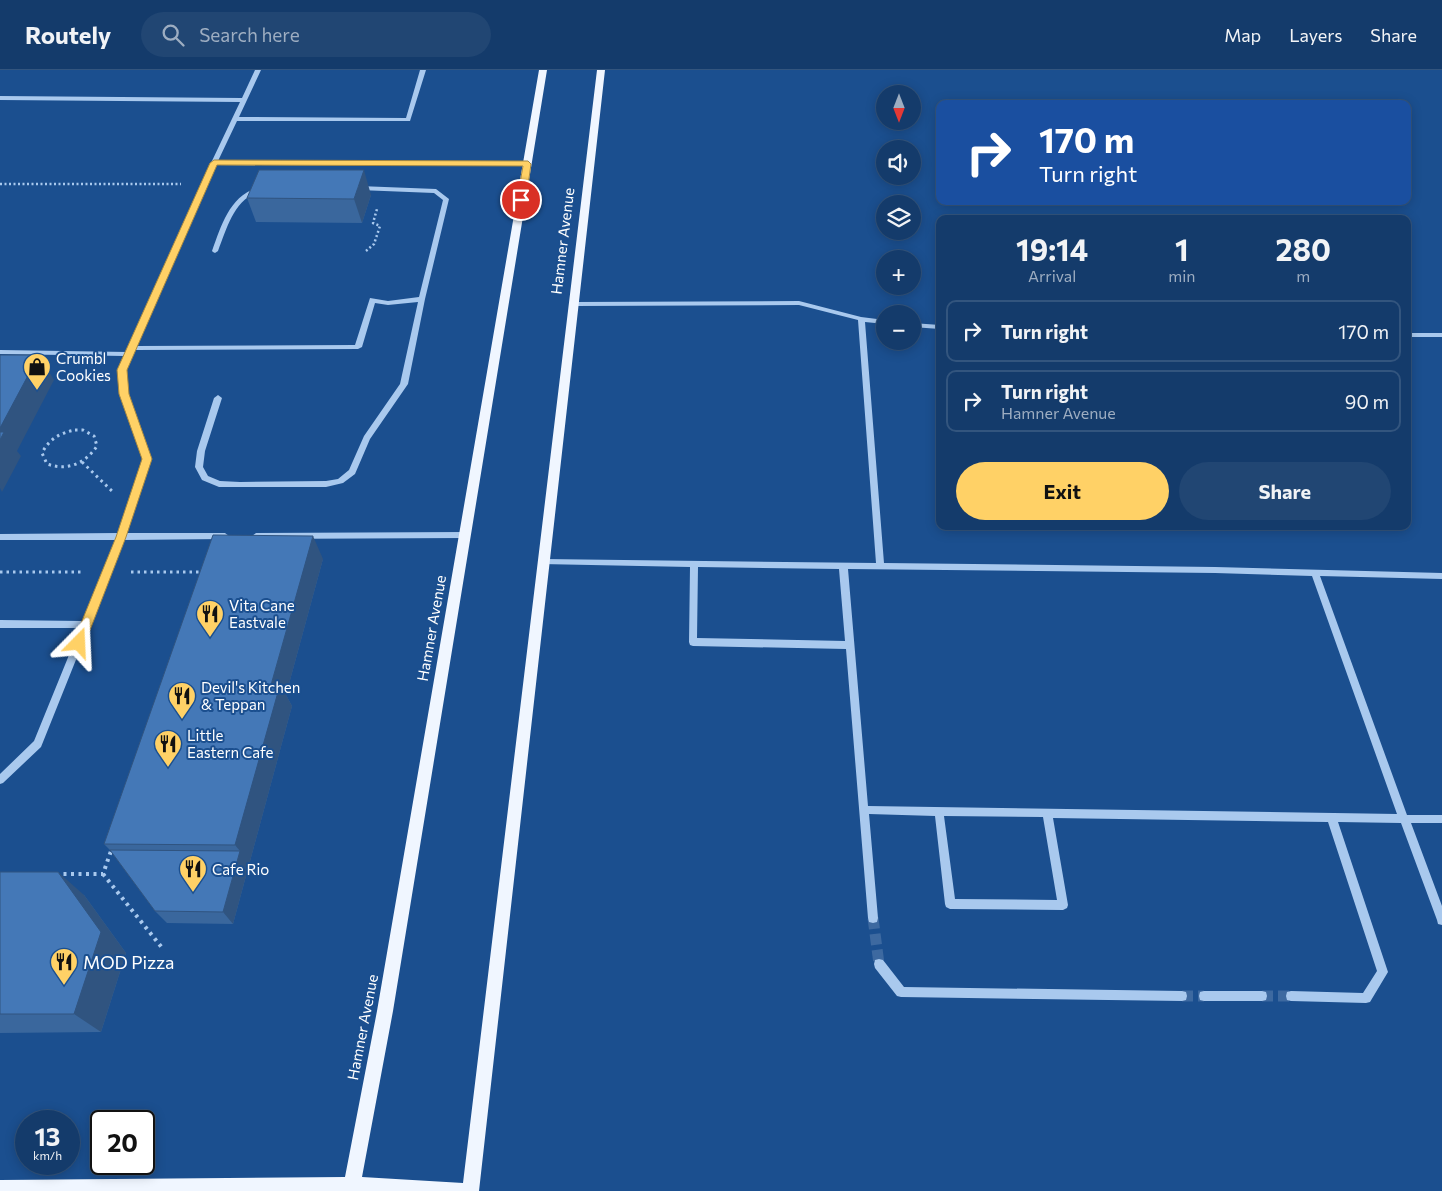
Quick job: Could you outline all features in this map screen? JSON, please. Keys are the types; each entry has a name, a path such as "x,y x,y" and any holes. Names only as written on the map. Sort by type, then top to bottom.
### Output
{"main road":[{"name":"Hamner Avenue","path":"351,1188 385,1011 543,70"},
{"name":"Hamner Avenue","path":"471,1191 601,70"},
{"path":"0,1188 351,1188 462,1191"}],"lane":[{"path":"0,780 38,744 121,537 147,459 124,394 122,370 204,184 258,70"},
{"path":"235,119 408,120 423,70"},
{"path":"0,98 244,100"},
{"path":"214,163 528,164"},
{"path":"215,251 239,200 254,190 268,187"},
{"path":"218,398 201,450 199,467 205,478 219,484 326,484 340,481 352,472 367,438 404,384 446,199 436,191 354,188"},
{"path":"0,352 358,347 372,300 388,303 422,299"},
{"path":"574,304 799,303 860,319 876,321"},
{"path":"860,319 880,566"},
{"path":"921,325 936,326"},
{"path":"1411,335 1442,335"},
{"path":"248,536 465,535"},
{"path":"0,537 238,536"},
{"path":"544,562 1196,569 1442,576"},
{"path":"694,564 694,642 848,645"},
{"path":"843,566 848,645 874,918"},
{"path":"1315,573 1442,920"},
{"path":"0,624 86,625"},
{"path":"864,810 1442,819"},
{"path":"939,811 950,904 1063,905 1047,812"},
{"path":"1291,996 1366,998 1383,972 1332,818"},
{"path":"879,964 901,992 1182,996"},
{"path":"1204,996 1262,996"}],"path":[{"path":"0,184 204,184"},
{"path":"366,251 374,244 380,226 372,223 383,188"},
{"path":"83,430 94,436 97,446 88,458 82,462 72,466 54,467 47,464 42,453 45,446 58,436 83,430"},
{"path":"82,462 111,492 133,502"},
{"path":"103,874 113,845"},
{"path":"47,874 103,874"},
{"path":"103,874 163,949"}],"building":[{"path":"259,170 364,170 354,199 247,198"},
{"path":"0,355 39,355 0,428"},
{"path":"0,432 4,432 0,440"},
{"path":"213,535 313,536 271,685 280,685 235,845 104,844"},
{"name":"Cafe Rio","path":"110,850 240,851 223,912 155,911"},
{"name":"MOD Pizza","path":"0,872 58,872 101,932 74,1014 0,1014"}],"tunnel":[{"path":"873,918 879,964"},
{"path":"1182,996 1204,996"},
{"path":"1262,996 1291,996"}],"place":[{"name":"Crumbl Cookies","path":"37,391"},
{"name":"Vita Cane Eastvale","path":"210,638"},
{"name":"Devil's Kitchen & Teppan","path":"182,720"},
{"name":"Little Eastern Cafe","path":"168,768"},
{"name":"Cafe Rio","path":"193,893"},
{"name":"MOD Pizza","path":"64,986"}],"route":[{"path":"79,643 121,537 147,459 124,394 122,370 214,163 528,164 521,200"}]}
